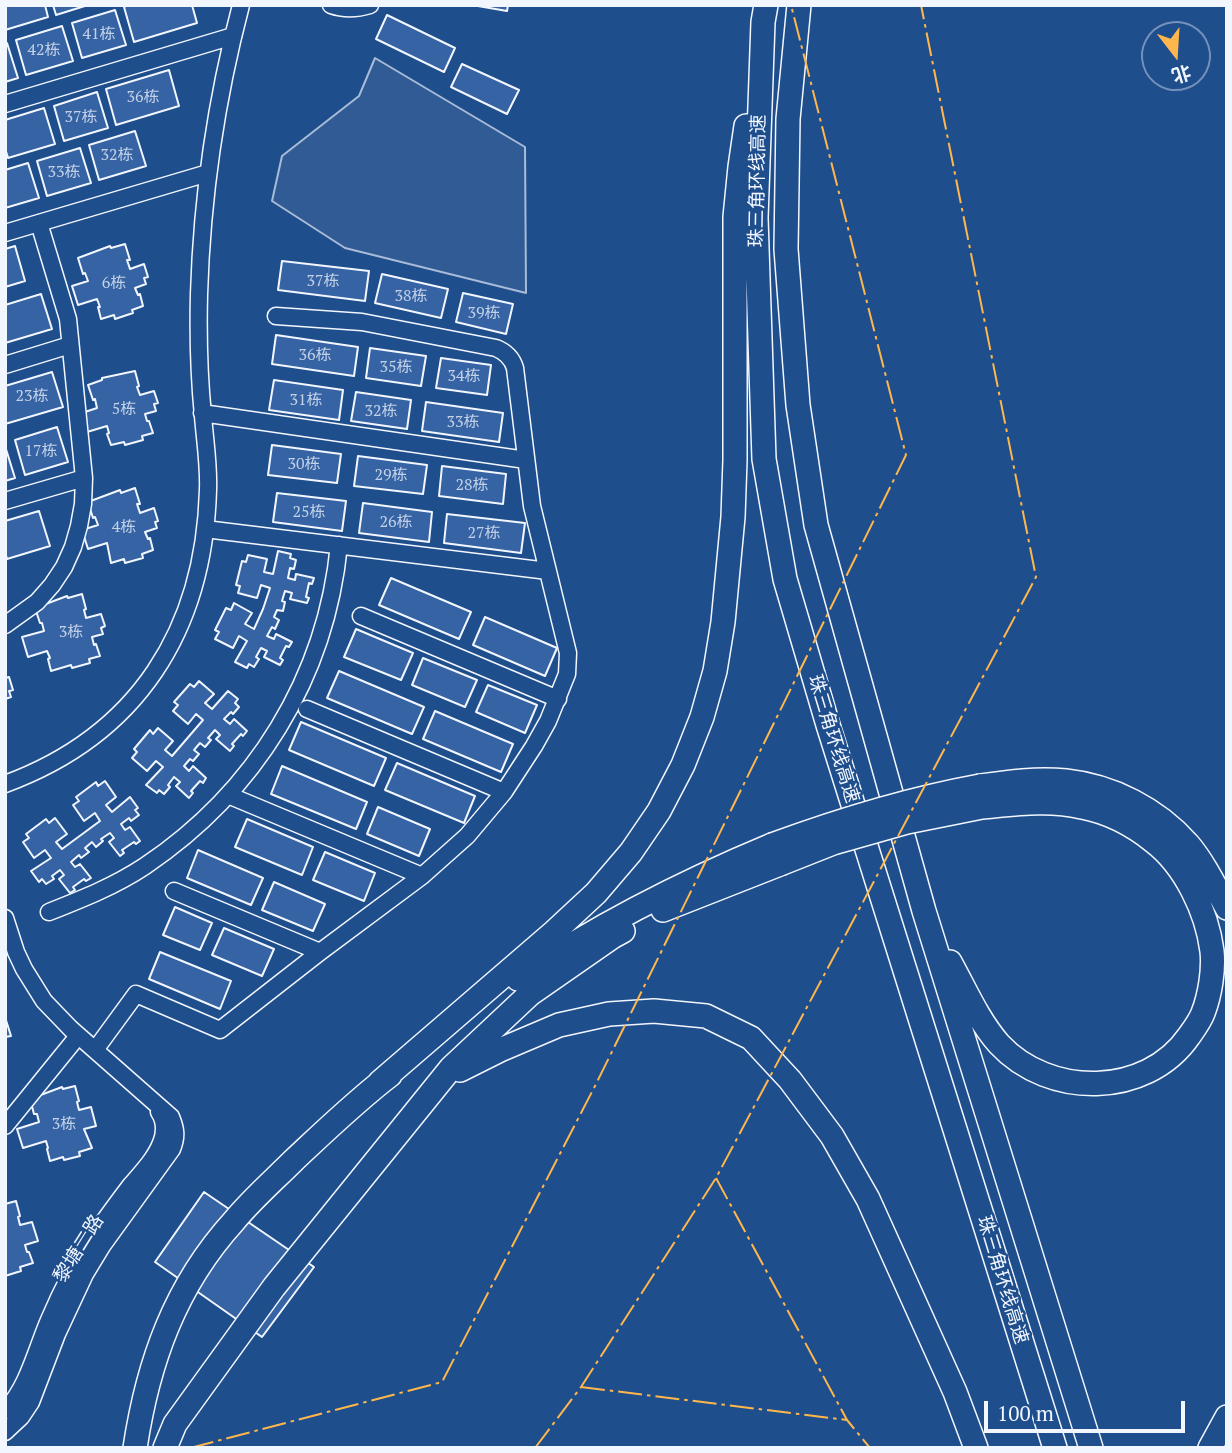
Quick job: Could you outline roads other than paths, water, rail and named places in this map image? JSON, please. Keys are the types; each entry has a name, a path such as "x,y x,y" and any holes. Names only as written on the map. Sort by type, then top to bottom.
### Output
{"highway":[{"name":"珠三角环线高速","path":"799,5 788,119 786,236 798,405 816,525 924,911 1091,1448"},
{"name":"珠三角环线高速","path":"764,14 755,218 764,459 785,579 832,738 1055,1448"},
{"path":"135,1448 147,1385 177,1303 192,1277 233,1221 324,1132 596,893 631,852 659,811 683,765 702,717 715,671 729,573 735,460 735,217 740,167 764,14"},
{"path":"380,1082 559,951 661,895 776,855 833,843 981,796 1042,780 1088,785 1131,800 1171,827 1204,866 1227,908"},
{"path":"924,911 978,1015 999,1044 1024,1065 1051,1077 1086,1084 1119,1082 1152,1070 1181,1048 1203,1013 1211,978 1212,952 1203,914 1181,870 1155,842 1120,819 1082,807 981,796"},
{"path":"165,1448 175,1424 274,1287 451,1068 530,994 612,937 776,855"},
{"path":"441,1080 500,1050 559,1025 609,1014 654,1011 706,1016 751,1038 790,1080 832,1136 868,1199 955,1392 976,1448"},
{"path":"1210,1448 1227,1417"}],"street":[{"path":"5,785 70,754 99,733 125,709 148,682 167,652 183,621 194,587 205,529 208,463 202,414 199,344 201,247 208,173 219,102 241,5"},
{"path":"331,5 357,9 370,5"},
{"path":"5,104 233,36"},
{"path":"5,233 208,173"},
{"path":"5,625 37,602 64,567 79,526 84,478 68,319 39,223"},
{"path":"95,1050 136,993 220,1030 422,876 467,836 504,792 534,746 558,699 567,674 568,653 532,506 515,368 511,358 502,350 362,322 276,316"},
{"path":"5,365 70,345"},
{"path":"202,414 526,460"},
{"path":"5,501 84,478"},
{"path":"205,529 548,571"},
{"path":"49,912 97,892 143,867 185,837 229,795 256,762 284,719 308,673 324,624 339,545"},
{"path":"361,615 558,699"},
{"path":"307,709 504,792"},
{"path":"229,795 422,876"},
{"path":"174,891 320,953"},
{"name":"黎塘二路","path":"5,918 16,952 33,986 57,1016 78,1036 171,1117 176,1141 85,1274 57,1334 31,1402 21,1417 5,1432"},
{"path":"5,1126 78,1036"},
{"name":"黎塘二路","path":"5,1411 20,1391 71,1273 116,1204 154,1157 163,1138 163,1118 150,1098"}]}
